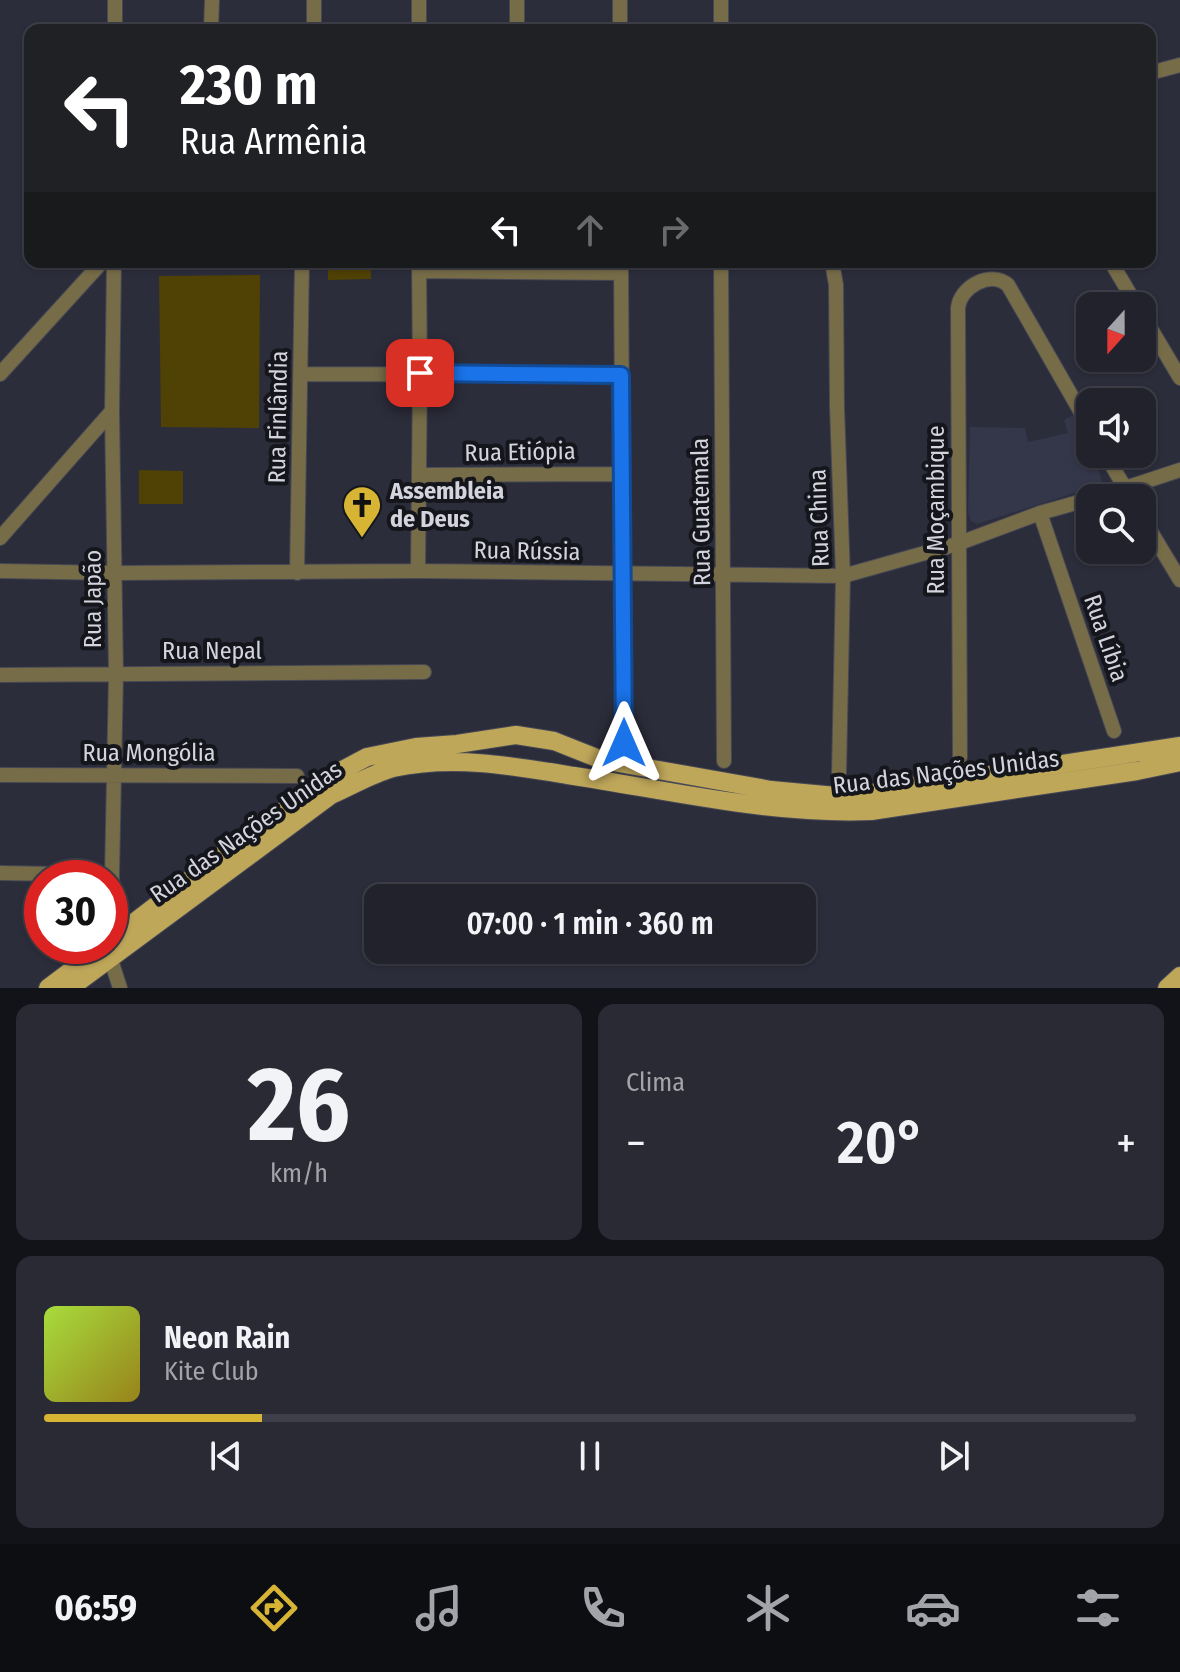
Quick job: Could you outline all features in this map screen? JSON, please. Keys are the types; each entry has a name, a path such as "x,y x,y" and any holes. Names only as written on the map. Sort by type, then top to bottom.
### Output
{"main road":[{"name":"Rua das Nações Unidas","path":"128,930 234,846 325,780 358,760 416,747 457,744 506,735 554,741 602,760 771,790 836,796 895,790 1180,746"},
{"path":"506,735 503,748 510,765"},
{"path":"546,771 554,766 558,757 554,741"},
{"name":"Rua das Nações Unidas","path":"128,932 331,795 369,776 392,769 423,764 510,765 793,810 845,812 871,811 1180,762"},
{"name":"Rua das Nações Unidas","path":"45,988 81,964"},
{"path":"1167,988 1180,976"},
{"name":"Rua das Nações Unidas","path":"70,988 93,981"}],"street":[{"path":"115,0 115,24"},
{"path":"211,24 212,0"},
{"path":"314,0 314,24"},
{"path":"419,0 419,24"},
{"path":"517,0 517,24"},
{"path":"620,0 620,24"},
{"path":"721,0 721,24"},
{"path":"1156,71 1180,65"},
{"path":"0,374 97,268"},
{"name":"Rua Japão","path":"112,860 116,674 112,411 114,268"},
{"name":"Rua Finlândia","path":"297,573 302,268"},
{"path":"418,571 419,268"},
{"path":"621,268 624,743"},
{"name":"Rua Guatemala","path":"721,268 724,761"},
{"name":"Rua China","path":"833,268 836,285 843,576 839,773"},
{"path":"1115,268 1129,292"},
{"name":"Rua Moçambique","path":"960,757 958,303 963,293 988,278 995,277 1008,285 1076,404"},
{"path":"1156,338 1180,378"},
{"path":"302,374 621,375"},
{"path":"0,538 112,411"},
{"name":"Rua Rússia","path":"1150,484 1180,470"},
{"name":"Rua Etiópia","path":"420,475 621,474"},
{"name":"Rua Rússia","path":"0,571 418,571 843,576 957,544 1040,513 1076,503"},
{"name":"Rua Líbia","path":"1040,513 1114,731"},
{"path":"1156,540 1180,580"},
{"name":"Rua Nepal","path":"0,675 424,672"},
{"name":"Rua Mongólia","path":"0,775 297,776"},
{"path":"0,873 24,873"},
{"name":"Rua Japão","path":"113,964 120,988"}],"shaded area":[{"path":"328,268 371,268 371,279 328,280"},
{"path":"260,275 259,428 161,427 159,276"},
{"path":"1076,416 1076,468 1098,468 1103,484 1076,484 1076,493 977,524 971,521 968,512 970,427 1025,428 1028,442 1068,433 1064,420"},
{"path":"139,470 183,471 183,504 139,504"}],"place":[{"name":"Assembleia de Deus","path":"362,539"}],"route":[{"path":"420,373 621,375 624,743"}]}
